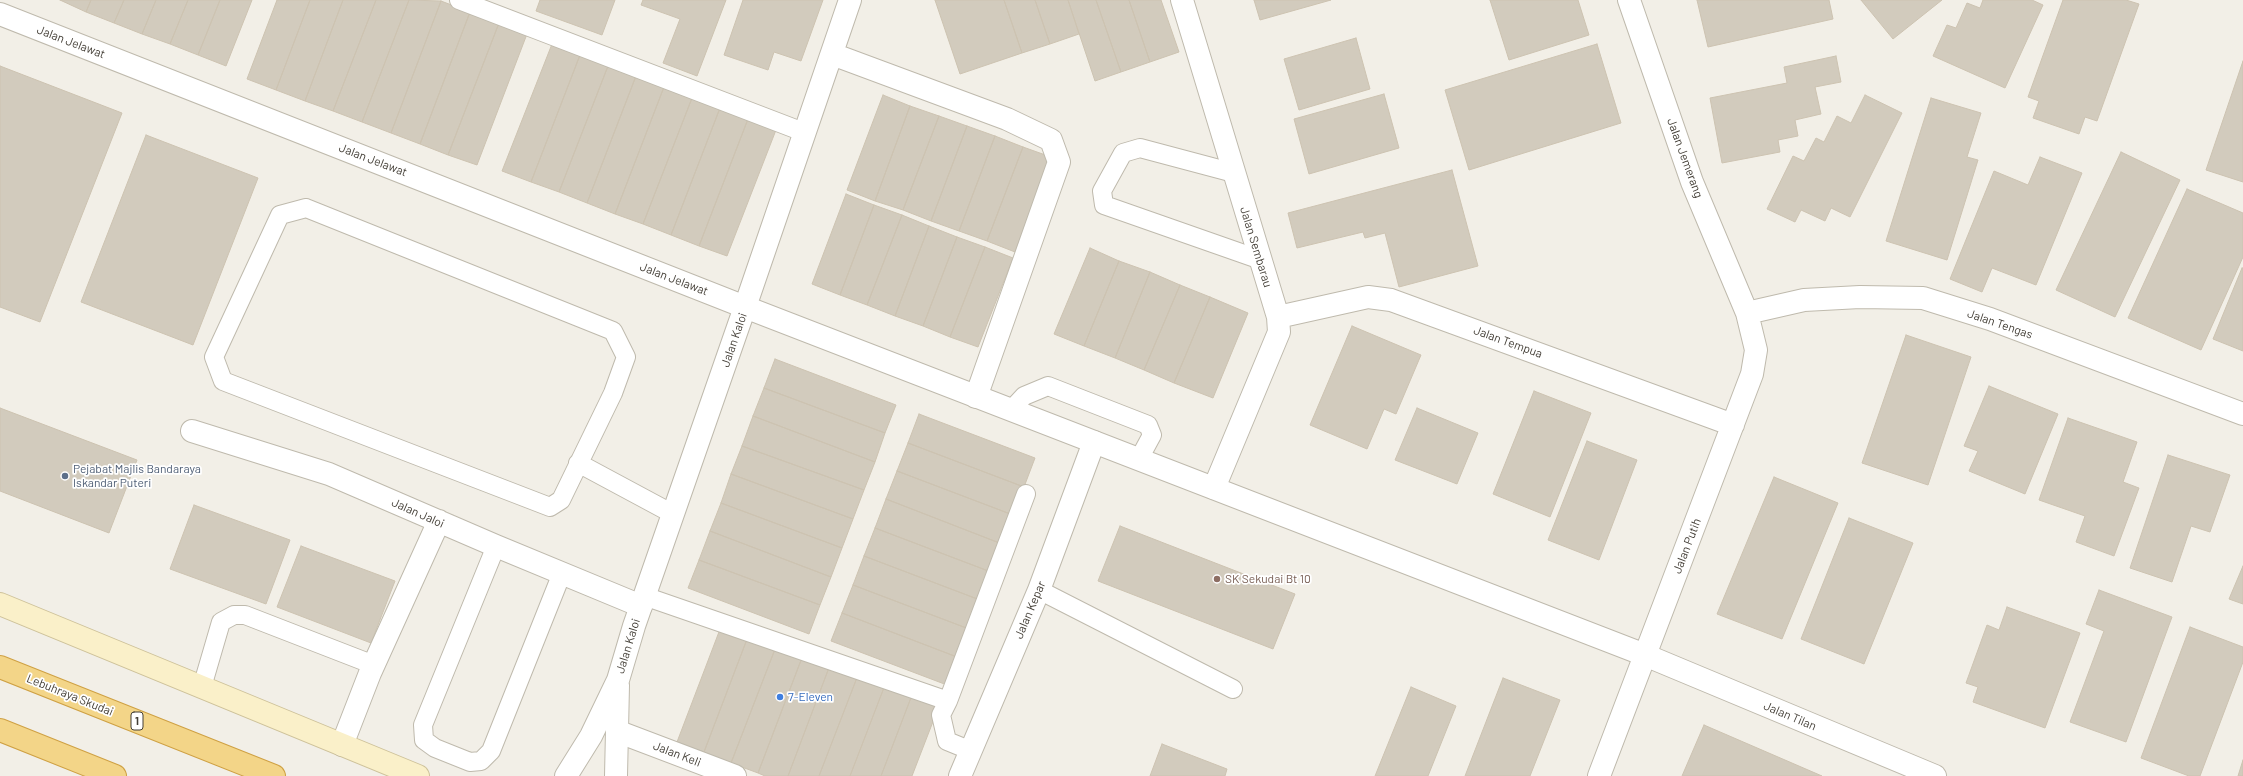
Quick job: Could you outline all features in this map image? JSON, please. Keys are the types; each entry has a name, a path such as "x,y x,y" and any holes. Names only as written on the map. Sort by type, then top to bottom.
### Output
{"highway":[{"name":"Lebuhraya Skudai","path":"0,667 274,776"},
{"path":"2,731 115,776"}],"main road":[{"path":"0,604 418,776"}],"street":[{"name":"Jalan Kaloi","path":"566,776 575,764 591,736 618,680 642,601 806,133 850,0"},
{"name":"Jalan Sembarau","path":"1182,0 1278,317 1279,332 1214,488"},
{"name":"Jalan Jemerang","path":"1629,0 1692,182 1747,313"},
{"name":"Jalan Jelawat","path":"0,14 745,307 1214,488"},
{"path":"832,54 1007,119 1051,140 1059,162 976,396"},
{"name":"Jalan Tempua","path":"1278,317 1368,297 1391,300 1733,425"},
{"name":"Jalan Tengas","path":"1747,313 1804,300 1860,297 1923,298 1990,319 2243,414"},
{"name":"Jalan Putih","path":"1599,776 1752,374 1756,350 1747,313"},
{"name":"Jalan Jaloi","path":"192,431 329,474 562,574 642,601"},
{"name":"Jalan Kepar","path":"960,776 969,750 1039,590 1094,442"},
{"name":"Jalan Tilan","path":"1214,488 1645,655 1935,776"},
{"path":"342,745 374,665 439,522"},
{"name":"Jalan Kaloi","path":"616,776 618,680"},
{"name":"Jalan Keli","path":"618,732 735,776"}],"lane":[{"path":"459,0 806,133"},
{"path":"1234,173 1140,148 1124,153 1102,191 1104,205 1260,260"},
{"path":"306,208 613,331 626,357 613,393 578,463 561,500 550,506 223,381 214,357 280,215 306,208"},
{"path":"1011,410 1024,396 1048,386 1062,391 1148,425 1152,435 1139,459"},
{"path":"578,463 673,514"},
{"path":"969,750 947,741 941,715 948,701 1026,494"},
{"path":"496,546 423,725 424,740 435,748 470,762 481,761 490,751 562,574"},
{"path":"1039,590 1233,689"},
{"path":"642,601 948,701"},
{"path":"202,687 221,622 234,615 245,615 374,665"}],"building":[{"path":"60,0 91,0 86,12"},
{"path":"91,0 124,0 114,23 86,12"},
{"path":"124,0 156,0 142,34 114,23"},
{"path":"156,0 188,0 170,44 142,34"},
{"path":"188,0 220,0 198,55 170,44"},
{"path":"220,0 252,0 226,66 198,55"},
{"path":"277,0 310,0 276,90 247,79"},
{"path":"310,0 343,0 305,101 276,90"},
{"path":"343,0 376,0 333,111 305,101"},
{"path":"376,0 409,0 362,122 333,111"},
{"path":"409,0 441,1 391,133 362,122"},
{"path":"540,0 615,0 602,35 536,11"},
{"path":"643,0 726,0 697,76 663,63 680,19 641,5"},
{"path":"743,0 823,0 801,61 774,52 768,70 724,55"},
{"path":"935,0 1004,0 1022,53 960,74"},
{"path":"1004,0 1035,0 1050,44 1022,53"},
{"path":"1035,0 1068,0 1079,34 1050,44"},
{"path":"1068,0 1096,0 1121,72 1095,81"},
{"path":"1096,0 1129,0 1150,62 1121,72"},
{"path":"1129,0 1161,0 1179,52 1150,62"},
{"path":"1254,0 1331,0 1260,20"},
{"path":"1490,0 1578,0 1589,35 1509,60"},
{"path":"1697,0 1829,0 1833,19 1708,47"},
{"path":"1861,0 1942,0 1893,39"},
{"path":"1983,0 2032,0 2043,5 2005,88 1933,56 1947,25 1956,28 1967,3 1980,8"},
{"path":"2063,0 2126,0 2139,4 2097,121 2085,117 2079,134 2033,118 2039,101 2028,97"},
{"path":"441,1 470,12 420,144 391,133"},
{"path":"470,12 499,23 448,155 420,144"},
{"path":"499,23 527,34 477,165 448,155"},
{"path":"1356,38 1370,89 1299,110 1284,59"},
{"path":"552,44 580,55 531,182 502,171"},
{"path":"1597,44 1621,123 1469,170 1445,90"},
{"path":"580,55 608,66 559,192 531,182"},
{"path":"1836,56 1841,82 1815,87 1821,114 1795,120 1798,136 1778,140 1780,152 1722,163 1710,98 1787,83 1784,67"},
{"path":"2243,61 2243,182 2206,170"},
{"path":"0,66 122,113 40,322 0,307"},
{"path":"608,66 636,76 587,203 559,192"},
{"path":"636,76 664,87 615,214 587,203"},
{"path":"664,87 692,98 643,224 615,214"},
{"path":"1384,94 1399,148 1309,174 1294,119"},
{"path":"883,95 910,106 875,201 847,190"},
{"path":"1865,95 1902,113 1850,217 1831,208 1825,221 1801,210 1795,222 1767,209 1793,156 1804,161 1816,138 1824,142 1837,116 1851,123"},
{"path":"692,98 720,108 671,235 643,224"},
{"path":"1931,98 1981,113 1967,157 1978,160 1947,260 1886,241"},
{"path":"910,106 939,116 903,210 875,201"},
{"path":"720,108 748,119 699,246 671,235"},
{"path":"939,116 967,126 931,221 903,210"},
{"path":"748,119 776,130 727,256 699,246"},
{"path":"967,126 995,136 959,231 931,221"},
{"path":"146,135 258,178 193,345 81,302"},
{"path":"995,136 1023,147 987,241 959,231"},
{"path":"1023,147 1051,157 1015,252 987,241"},
{"path":"2121,152 2180,180 2115,317 2056,290"},
{"path":"2040,157 2082,173 2036,285 1992,268 1982,292 1950,279 1994,171 2028,185"},
{"path":"1452,170 1478,266 1399,287 1385,233 1365,238 1363,232 1297,248 1288,213"},
{"path":"2187,189 2243,213 2243,257 2201,350 2128,318"},
{"path":"846,194 874,205 840,295 812,284"},
{"path":"874,205 902,215 867,305 840,295"},
{"path":"902,215 929,226 895,316 867,305"},
{"path":"929,226 957,237 923,326 895,316"},
{"path":"957,237 985,247 950,337 923,326"},
{"path":"985,247 1013,258 978,347 950,337"},
{"path":"1090,248 1119,261 1084,346 1054,334"},
{"path":"1119,261 1150,272 1115,358 1084,346"},
{"path":"2243,268 2243,351 2213,339"},
{"path":"1150,272 1180,285 1144,370 1115,358"},
{"path":"1180,285 1210,297 1174,383 1144,370"},
{"path":"1210,297 1248,313 1213,398 1174,383"},
{"path":"1352,326 1421,355 1396,414 1384,409 1367,449 1310,425"},
{"path":"1906,335 1971,357 1928,485 1862,463"},
{"path":"775,359 896,405 885,433 764,388"},
{"path":"1989,386 2058,414 2025,494 1969,471 1978,451 1964,446"},
{"path":"764,388 885,433 875,462 753,416"},
{"path":"1534,391 1591,413 1550,517 1493,494"},
{"name":"Pejabat Majlis Bandaraya Iskandar Puteri","path":"0,408 137,460 109,533 0,491"},
{"path":"1417,408 1478,433 1457,484 1395,460"},
{"path":"919,414 1035,458 1024,487 908,443"},
{"path":"753,416 875,462 864,490 742,446"},
{"path":"2068,418 2137,442 2123,482 2139,488 2114,556 2076,542 2085,516 2039,500"},
{"path":"1587,441 1637,460 1599,560 1548,540"},
{"path":"908,443 1024,487 1013,515 897,471"},
{"path":"742,446 864,490 853,519 731,474"},
{"path":"2168,455 2230,475 2210,532 2191,526 2172,582 2130,568"},
{"path":"897,471 1013,515 1002,544 886,499"},
{"path":"731,474 853,519 842,548 721,503"},
{"path":"1774,477 1838,503 1782,639 1717,614"},
{"path":"886,499 1002,544 991,572 875,528"},
{"path":"721,503 842,548 831,577 710,531"},
{"path":"194,505 290,540 266,604 170,569"},
{"path":"1849,518 1913,543 1864,664 1801,639"},
{"path":"1120,526 1295,594 1273,649 1098,581"},
{"path":"875,528 991,572 980,600 864,556"},
{"path":"710,531 831,577 820,605 699,560"},
{"path":"301,546 395,581 371,643 277,607"},
{"path":"864,556 980,600 969,629 853,585"},
{"path":"699,560 820,605 809,634 688,588"},
{"path":"2243,566 2243,604 2229,599"},
{"path":"853,585 969,629 957,657 842,613"},
{"path":"2099,590 2172,617 2126,742 2070,722 2104,631 2086,624"},
{"path":"2007,607 2080,633 2045,728 1973,702 1978,687 1966,683 1987,625 1999,630"},
{"path":"842,613 957,657 947,685 831,641"},
{"path":"722,624 749,634 704,752 677,742"},
{"path":"2190,627 2243,647 2243,662 2200,776 2189,776 2141,758"},
{"path":"749,634 777,644 731,763 704,752"},
{"path":"777,644 803,655 758,773 731,763"},
{"path":"803,655 830,665 788,776 765,776 758,773"},
{"path":"830,665 858,675 819,776 788,776"},
{"path":"858,675 885,685 850,776 819,776"},
{"path":"1503,678 1560,700 1530,776 1465,776"},
{"path":"885,685 912,695 881,776 850,776"},
{"path":"1411,687 1456,706 1428,776 1375,776"},
{"path":"912,695 939,706 912,776 881,776"},
{"path":"1704,725 1822,776 1682,776"},
{"path":"1162,744 1227,769 1225,776 1150,776"},
{"path":"2243,760 2243,776 2238,776"}],"place":[{"name":"Pejabat Majlis Bandaraya Iskandar Puteri","path":"65,476"},
{"name":"SK Sekudai Bt 10","path":"1217,579"},
{"name":"7-Eleven","path":"780,697"}]}
